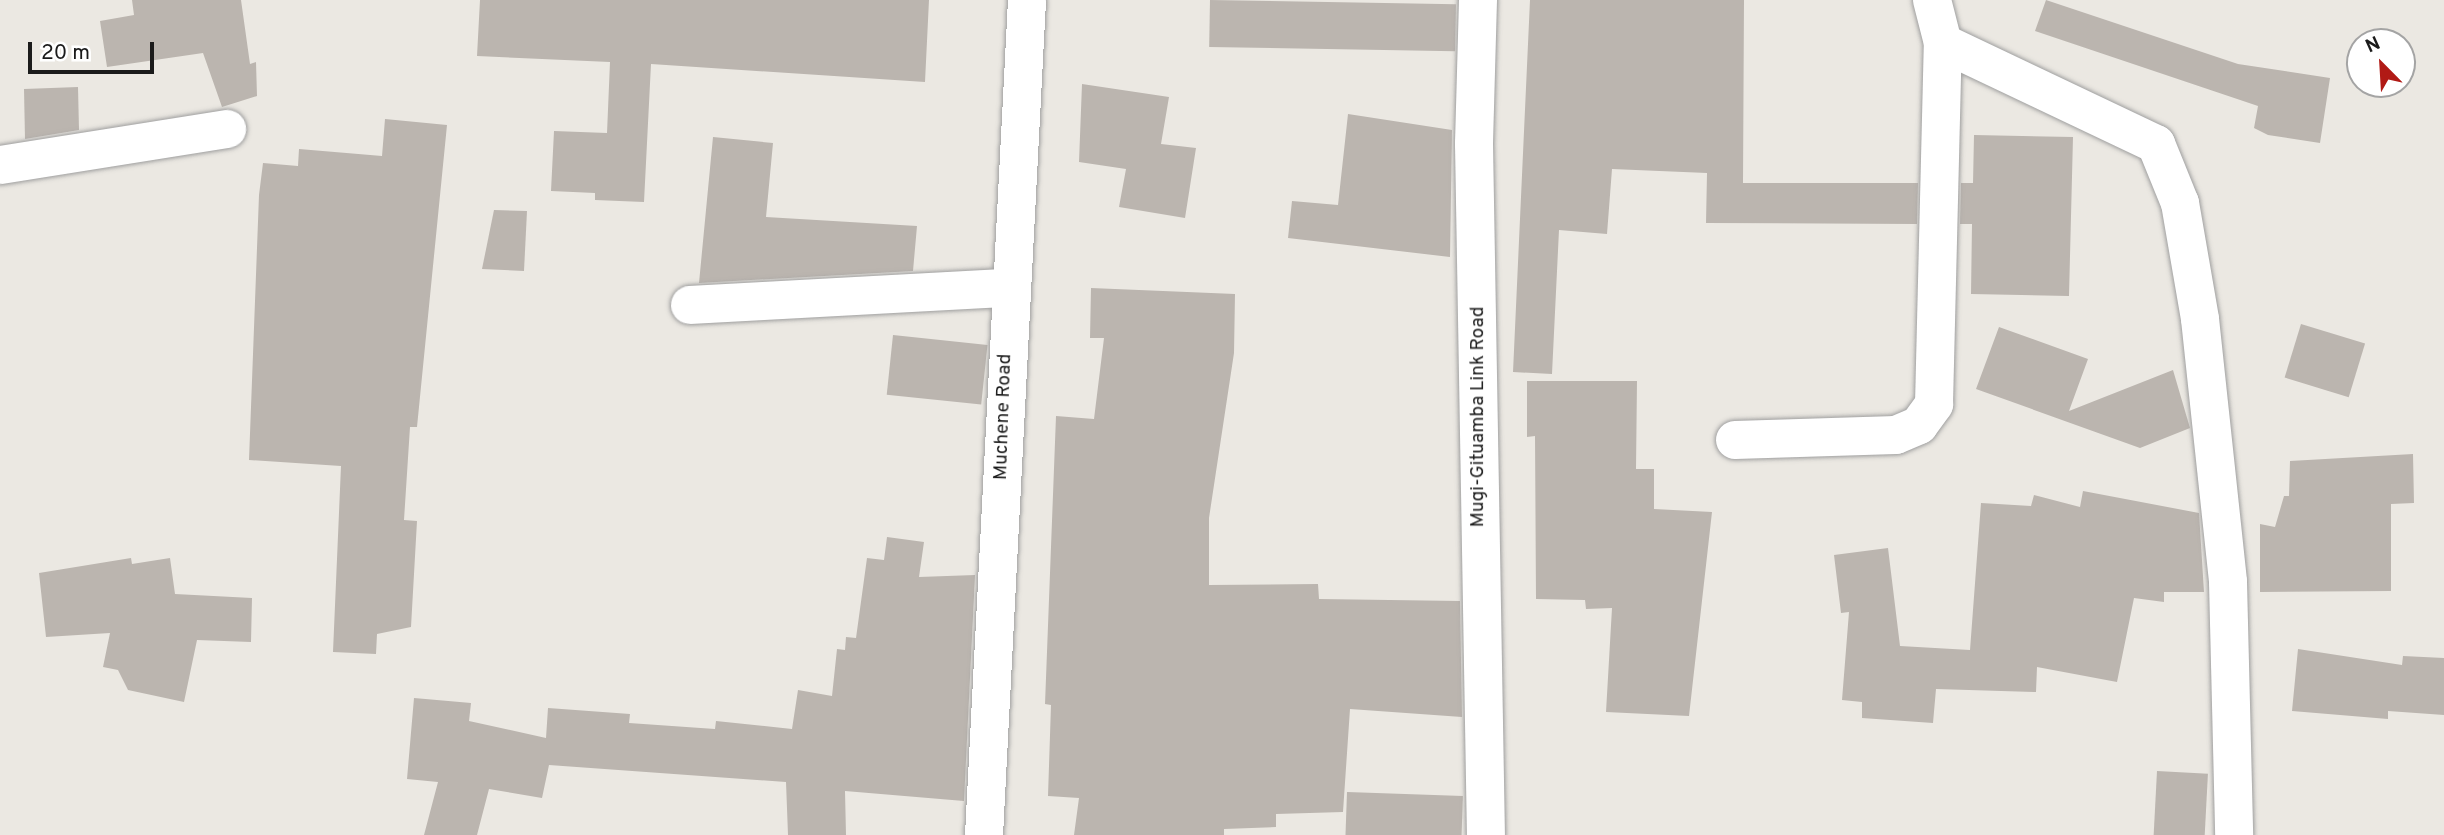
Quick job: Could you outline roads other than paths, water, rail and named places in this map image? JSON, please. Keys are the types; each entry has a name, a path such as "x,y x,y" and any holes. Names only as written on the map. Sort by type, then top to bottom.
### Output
{"street":[{"name":"Muchene Road","path":"984,835 1007,288 1027,0"},
{"name":"Mugi-Gituamba Link Road","path":"1478,0 1474,144 1486,835"},
{"path":"1735,440 1896,435 1919,425 1934,404 1943,43 1932,0"},
{"path":"1943,43 2155,144 2180,202 2200,319 2228,582 2234,835"},
{"path":"0,164 227,129"},
{"path":"690,305 1007,288"}]}
